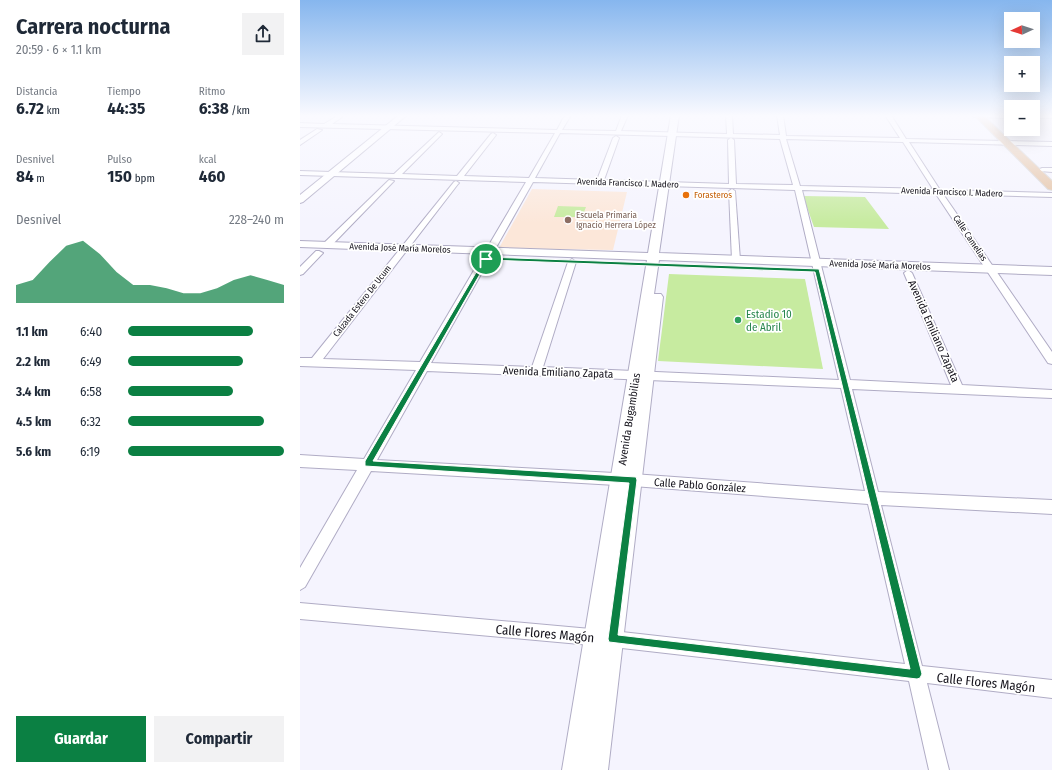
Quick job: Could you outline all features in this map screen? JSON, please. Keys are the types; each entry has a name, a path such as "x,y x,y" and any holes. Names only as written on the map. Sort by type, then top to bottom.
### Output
{"main road":[{"path":"1018,151 1052,187"},
{"path":"1020,151 1047,170 1052,179"}],"street":[{"path":"300,194 356,151"},
{"path":"300,272 422,151"},
{"name":"Calzada Estero De Ucum","path":"314,362 481,151"},
{"path":"300,582 546,151"},
{"path":"600,182 611,151"},
{"name":"Avenida Bugambilias","path":"575,770 596,637 626,479 673,151"},
{"path":"731,151 736,260"},
{"path":"787,151 874,498 939,770"},
{"name":"Calle Camelias","path":"911,151 994,273 1047,346 1052,360"},
{"name":"Avenida Francisco I. Madero","path":"300,173 325,176 394,179 798,191 1052,195"},
{"path":"300,200 325,176"},
{"name":"Avenida Francisco I. Madero","path":"300,178 325,176"},
{"name":"Avenida Francisco I. Madero","path":"528,183 600,182 668,187"},
{"name":"Avenida Francisco I. Madero","path":"940,194 1052,200"},
{"name":"Avenida José María Morelos","path":"300,244 323,249 994,273 1052,278"},
{"name":"Avenida José María Morelos","path":"300,253 323,249"},
{"name":"Avenida José María Morelos","path":"488,255 572,262 736,260 908,273 1052,271"},
{"path":"536,371 572,262"},
{"name":"Avenida Emiliano Zapata","path":"908,273 959,390"},
{"name":"Avenida Emiliano Zapata","path":"300,362 641,375 1052,394"},
{"name":"Calle Pablo González","path":"300,461 626,479 874,498 1052,506"},
{"name":"Avenida Bugambilias","path":"596,770 613,639 626,479"},
{"name":"Calle Flores Magón","path":"300,611 596,637 1052,689"}],"shaded area":[{"name":"Escuela Primaria Ignacio Herrera López","path":"532,189 627,192 613,250 499,248"}],"green space":[{"path":"803,196 865,197 889,229 814,227"},
{"path":"558,206 586,207 582,217 554,217"},
{"name":"Estadio 10 de Abril","path":"669,274 805,279 823,369 658,361"}],"place":[{"name":"Forasteros","path":"686,195"},
{"name":"Escuela Primaria Ignacio Herrera López","path":"568,220"},
{"name":"Estadio 10 de Abril","path":"738,320"}],"route":[{"path":"486,259 817,270 917,674 613,639 634,480 367,464 486,259"}]}
